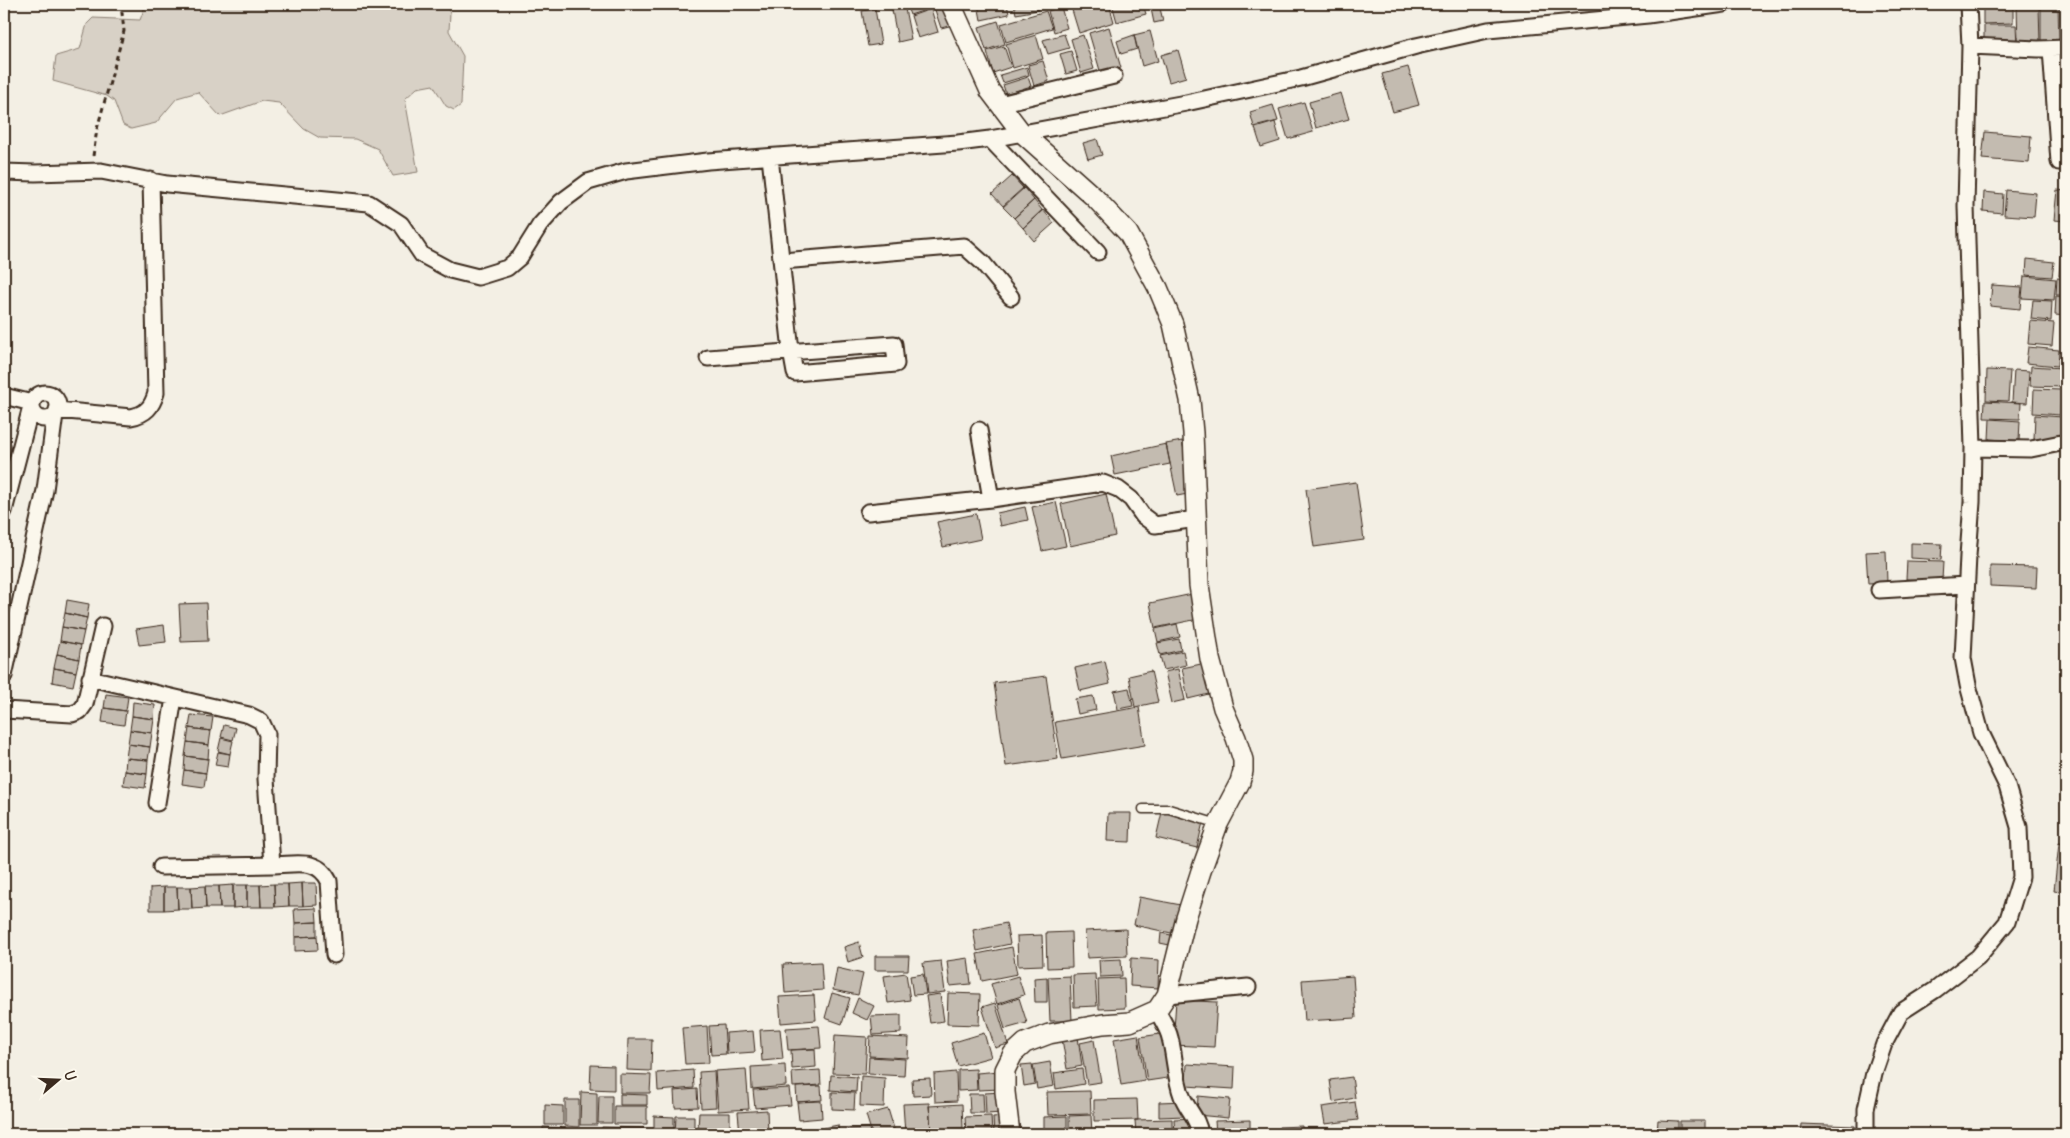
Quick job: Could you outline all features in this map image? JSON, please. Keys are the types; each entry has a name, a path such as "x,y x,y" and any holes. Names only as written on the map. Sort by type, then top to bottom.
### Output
{"street":[{"path":"951,4 990,91 1021,132 1094,197 1128,233 1158,288 1173,324 1190,400 1199,585 1210,659 1223,708 1243,760 1240,782 1218,824 1186,918 1162,1002 1179,1086 1193,1116 1197,1120 1200,1134"},
{"path":"4,172 101,171 167,184 369,202 401,224 422,255 450,270 478,277 507,268 520,257 540,225 560,202 588,182 626,171 708,161 958,144 1186,103 1291,80 1416,46 1488,30 1648,15 1724,4"},
{"path":"1866,1134 1866,1109 1874,1073 1884,1044 1901,1012 1935,990 1978,957 2007,922 2021,877 2019,827 2007,786 1982,733 1968,686 1963,658 1974,448 1966,206 1970,46 1968,4"},
{"path":"1970,46 2066,48"},
{"path":"2050,49 2058,162"},
{"path":"1000,104 1114,76"},
{"path":"990,139 1098,252"},
{"path":"708,358 792,351 894,344 896,364 794,373 792,351 782,261 770,157"},
{"path":"32,405 35,415 48,419 56,412 132,417 140,415 153,404 156,394 151,180"},
{"path":"782,261 964,246 978,258 1011,297"},
{"path":"4,511 6,491 32,405 36,396 48,393 55,398 56,412 45,490 4,676"},
{"path":"4,396 32,405"},
{"path":"979,430 991,499"},
{"path":"1974,448 2031,449 2066,442"},
{"path":"868,512 991,499 1103,483 1125,494 1143,516 1155,525 1196,519"},
{"path":"1879,590 1966,585"},
{"path":"4,710 72,714 80,710 85,704 102,626"},
{"path":"90,678 249,716 261,721 267,734 266,779 272,865"},
{"path":"157,804 174,698"},
{"path":"161,867 314,865 324,871 330,881 334,955"},
{"path":"1010,1134 1005,1092 1005,1070 1013,1054 1025,1043 1049,1034 1103,1024 1130,1022 1162,1002 1248,987"}],"lane":[{"path":"1142,809 1169,809 1218,824"}],"path":[{"path":"90,172 98,129 124,31 121,4"}],"shaded area":[{"path":"146,4 445,4 450,13 449,31 463,56 461,105 454,110 446,106 433,85 417,88 405,99 418,172 393,176 378,149 355,139 320,138 304,129 279,103 262,101 220,116 198,92 177,98 156,123 131,129 123,125 114,101 107,96 53,81 56,56 80,49 87,24 93,18 140,20"}],"building":[{"path":"904,4 911,39 898,42 891,5"},
{"path":"906,4 931,4 932,8 910,15"},
{"path":"933,4 946,4 953,25 941,28"},
{"path":"978,4 1007,4 1009,14 981,20"},
{"path":"1014,4 1036,4 1038,10 1016,14"},
{"path":"1038,4 1057,4 1057,5 1039,8"},
{"path":"1092,4 1109,4 1114,22 1079,33 1072,10"},
{"path":"1112,4 1143,4 1146,14 1117,22"},
{"path":"1150,4 1159,4 1163,21 1154,23"},
{"path":"2058,5 2059,42 2041,42 2041,6"},
{"path":"1983,6 2013,6 2013,23 1983,24"},
{"path":"2017,6 2039,6 2040,43 2018,44"},
{"path":"1061,7 1067,28 1054,32 1048,11"},
{"path":"2060,8 2066,8 2066,37 2061,37"},
{"path":"875,9 881,44 868,46 862,11"},
{"path":"931,9 938,32 918,38 911,16"},
{"path":"1046,11 1052,28 1006,42 1001,24"},
{"path":"998,21 1005,44 986,50 979,27"},
{"path":"1984,25 2016,25 2017,45 1984,46"},
{"path":"1109,27 1121,68 1101,74 1089,33"},
{"path":"1150,31 1158,61 1142,66 1134,35"},
{"path":"1064,34 1069,48 1048,54 1043,40"},
{"path":"1036,35 1043,59 1013,68 1006,44"},
{"path":"1083,35 1094,69 1081,73 1071,39"},
{"path":"1134,35 1137,49 1121,54 1117,41"},
{"path":"1004,46 1011,67 993,73 987,51"},
{"path":"1178,50 1186,77 1169,82 1161,55"},
{"path":"1071,51 1077,71 1066,74 1060,54"},
{"path":"2063,51 2066,52 2066,71 2060,70"},
{"path":"1043,61 1049,81 1034,86 1028,65"},
{"path":"1027,67 1029,75 1003,83 1000,75"},
{"path":"1408,67 1419,105 1393,112 1382,74"},
{"path":"1028,77 1031,86 1006,94 1003,85"},
{"path":"2061,77 2066,77 2066,110 2057,108"},
{"path":"1341,93 1349,119 1316,128 1309,102"},
{"path":"1304,102 1313,132 1288,139 1279,109"},
{"path":"1273,105 1278,121 1254,127 1250,112"},
{"path":"1275,122 1280,141 1261,147 1255,128"},
{"path":"1985,132 2031,136 2029,163 1982,159"},
{"path":"1097,139 1102,155 1088,159 1083,143"},
{"path":"1012,176 1023,188 1003,206 992,194"},
{"path":"1024,188 1034,200 1014,218 1003,207"},
{"path":"2006,190 2036,193 2034,217 2004,215"},
{"path":"2057,190 2066,191 2066,221 2054,220"},
{"path":"1984,192 2003,194 2002,213 1983,211"},
{"path":"1034,200 1042,210 1023,228 1014,218"},
{"path":"1043,210 1054,223 1034,241 1023,228"},
{"path":"2064,223 2066,223 2066,247 2063,246"},
{"path":"2061,249 2066,250 2066,277 2059,276"},
{"path":"2027,259 2054,262 2052,277 2026,275"},
{"path":"2024,276 2056,279 2054,300 2022,298"},
{"path":"2057,278 2066,279 2066,295 2056,295"},
{"path":"1992,285 2022,287 2020,309 1990,306"},
{"path":"2056,296 2066,297 2066,316 2055,315"},
{"path":"2033,300 2052,301 2051,321 2031,319"},
{"path":"2030,321 2054,323 2052,346 2028,344"},
{"path":"2028,347 2059,350 2058,366 2026,363"},
{"path":"2031,366 2062,368 2061,387 2030,386"},
{"path":"1987,370 2010,371 2008,401 1986,400"},
{"path":"2014,370 2029,371 2027,403 2012,402"},
{"path":"2034,389 2061,390 2060,415 2033,413"},
{"path":"1985,401 2021,403 2020,419 1984,418"},
{"path":"2035,415 2062,417 2061,440 2034,439"},
{"path":"1990,419 2020,421 2019,441 1989,439"},
{"path":"1182,441 1193,493 1177,496 1166,444"},
{"path":"1166,444 1170,464 1115,475 1111,456"},
{"path":"1356,482 1364,540 1314,547 1306,489"},
{"path":"1106,494 1115,536 1070,546 1061,504"},
{"path":"1056,502 1066,546 1042,551 1032,507"},
{"path":"1025,507 1028,520 1000,526 997,513"},
{"path":"976,514 981,539 943,547 937,522"},
{"path":"1911,543 1942,544 1941,560 1911,558"},
{"path":"1886,551 1887,583 1868,584 1866,552"},
{"path":"1907,561 1943,562 1942,580 1906,579"},
{"path":"1990,566 2037,567 2036,588 1990,586"},
{"path":"1197,593 1203,618 1155,628 1150,603"},
{"path":"67,600 89,604 87,618 65,613"},
{"path":"206,603 208,641 181,642 179,604"},
{"path":"65,613 87,618 84,631 62,627"},
{"path":"1177,624 1180,637 1158,642 1155,629"},
{"path":"164,625 166,642 139,645 136,629"},
{"path":"62,627 84,631 81,645 60,641"},
{"path":"1179,639 1181,650 1160,655 1157,643"},
{"path":"60,641 81,645 79,659 57,654"},
{"path":"1183,651 1186,665 1164,670 1160,656"},
{"path":"57,654 79,659 76,672 54,668"},
{"path":"1105,661 1110,684 1080,691 1075,668"},
{"path":"1206,663 1213,693 1188,699 1182,668"},
{"path":"54,668 76,672 73,686 52,682"},
{"path":"1178,669 1185,700 1172,703 1165,672"},
{"path":"1151,671 1158,702 1135,707 1129,676"},
{"path":"1046,676 1058,759 1006,766 994,683"},
{"path":"1129,688 1133,706 1118,709 1114,691"},
{"path":"106,694 128,697 126,711 104,708"},
{"path":"1093,696 1096,710 1078,714 1075,699"},
{"path":"133,702 155,705 154,719 132,716"},
{"path":"1139,707 1145,745 1062,759 1055,722"},
{"path":"104,708 126,711 124,725 102,722"},
{"path":"191,715 213,717 211,731 189,728"},
{"path":"132,716 154,719 152,733 130,730"},
{"path":"224,725 236,728 233,740 221,737"},
{"path":"189,728 211,731 209,745 187,742"},
{"path":"130,730 152,733 150,747 128,744"},
{"path":"221,738 233,741 230,754 218,751"},
{"path":"187,742 209,745 208,759 185,756"},
{"path":"128,744 150,747 148,760 126,758"},
{"path":"218,752 230,754 228,767 215,765"},
{"path":"185,756 208,759 206,773 184,770"},
{"path":"126,758 148,760 147,774 125,771"},
{"path":"184,770 206,773 204,787 182,784"},
{"path":"125,771 147,774 145,788 123,785"},
{"path":"1162,812 1203,822 1197,848 1156,838"},
{"path":"1108,813 1131,813 1130,842 1107,841"},
{"path":"2059,843 2066,844 2066,893 2054,891"},
{"path":"302,883 316,883 317,905 303,906"},
{"path":"302,883 303,906 289,906 288,884"},
{"path":"274,884 288,884 289,906 275,907"},
{"path":"274,884 275,907 261,907 260,885"},
{"path":"233,885 247,885 247,907 233,908"},
{"path":"233,885 233,908 220,908 219,886"},
{"path":"247,885 260,885 261,907 247,907"},
{"path":"205,886 219,886 220,908 206,908"},
{"path":"205,886 206,908 192,909 191,887"},
{"path":"164,887 177,887 178,909 164,910"},
{"path":"164,887 164,910 150,910 150,888"},
{"path":"177,887 191,887 192,909 178,909"},
{"path":"1139,897 1181,905 1176,934 1134,925"},
{"path":"316,908 317,922 295,923 294,909"},
{"path":"317,922 317,936 295,937 295,923"},
{"path":"1006,923 1010,944 977,951 973,930"},
{"path":"1126,929 1127,956 1087,958 1085,931"},
{"path":"1071,932 1072,967 1047,968 1046,933"},
{"path":"1161,933 1176,936 1174,946 1160,943"},
{"path":"1042,935 1043,965 1018,966 1017,936"},
{"path":"317,936 318,950 295,951 295,937"},
{"path":"859,942 863,957 848,962 844,947"},
{"path":"1012,947 1017,974 982,981 977,954"},
{"path":"875,956 909,956 908,970 875,970"},
{"path":"968,958 971,984 950,986 947,961"},
{"path":"1131,958 1159,960 1158,988 1130,986"},
{"path":"1121,959 1122,976 1100,977 1099,960"},
{"path":"941,961 945,992 927,994 923,963"},
{"path":"821,962 823,990 785,993 783,964"},
{"path":"837,968 863,974 858,995 833,990"},
{"path":"906,973 910,1000 888,1003 884,976"},
{"path":"923,974 926,994 913,995 910,976"},
{"path":"1095,974 1097,1006 1074,1007 1073,975"},
{"path":"1018,976 1024,995 997,1004 991,984"},
{"path":"1070,976 1072,1021 1050,1021 1048,977"},
{"path":"1353,976 1356,1018 1305,1021 1302,980"},
{"path":"1047,977 1047,1002 1035,1002 1034,978"},
{"path":"1124,978 1125,1008 1099,1009 1098,979"},
{"path":"832,993 850,998 842,1024 825,1018"},
{"path":"948,993 980,994 979,1025 947,1024"},
{"path":"940,994 944,1021 930,1023 926,996"},
{"path":"814,995 816,1020 781,1023 779,997"},
{"path":"858,998 874,1006 867,1020 852,1013"},
{"path":"1019,998 1027,1023 1005,1029 998,1005"},
{"path":"1176,1000 1217,1002 1214,1047 1173,1045"},
{"path":"995,1003 1008,1044 995,1048 982,1007"},
{"path":"901,1015 901,1033 873,1035 871,1016"},
{"path":"724,1025 726,1054 711,1055 709,1026"},
{"path":"707,1026 709,1063 685,1064 682,1028"},
{"path":"819,1026 821,1048 788,1050 786,1028"},
{"path":"780,1029 783,1059 762,1061 760,1030"},
{"path":"753,1031 755,1052 727,1054 726,1033"},
{"path":"984,1033 991,1057 958,1066 951,1043"},
{"path":"1167,1033 1174,1077 1147,1081 1140,1037"},
{"path":"835,1035 867,1037 865,1074 833,1073"},
{"path":"1138,1035 1145,1081 1121,1085 1114,1039"},
{"path":"870,1036 909,1038 908,1058 869,1056"},
{"path":"1078,1037 1082,1066 1067,1069 1062,1039"},
{"path":"628,1039 652,1039 651,1071 627,1070"},
{"path":"1094,1040 1101,1082 1087,1084 1080,1043"},
{"path":"815,1049 816,1067 792,1069 791,1050"},
{"path":"869,1057 905,1059 904,1076 868,1074"},
{"path":"1050,1062 1054,1086 1037,1089 1033,1065"},
{"path":"1032,1064 1035,1084 1024,1086 1021,1065"},
{"path":"1187,1064 1235,1067 1234,1089 1186,1086"},
{"path":"591,1065 614,1066 614,1090 590,1089"},
{"path":"785,1065 786,1086 752,1089 751,1067"},
{"path":"746,1069 749,1109 718,1111 715,1071"},
{"path":"976,1069 977,1090 958,1091 958,1070"},
{"path":"1082,1069 1084,1084 1056,1089 1054,1073"},
{"path":"693,1070 694,1088 658,1091 657,1073"},
{"path":"820,1070 821,1085 793,1087 792,1072"},
{"path":"714,1071 716,1107 701,1108 699,1072"},
{"path":"1000,1071 1001,1089 978,1090 977,1073"},
{"path":"956,1072 957,1101 935,1102 934,1074"},
{"path":"620,1074 651,1075 650,1093 620,1093"},
{"path":"831,1075 857,1077 856,1092 830,1090"},
{"path":"861,1076 885,1078 884,1107 860,1106"},
{"path":"1352,1077 1355,1098 1333,1102 1330,1080"},
{"path":"930,1078 931,1095 913,1096 912,1079"},
{"path":"821,1086 822,1100 797,1102 796,1087"},
{"path":"789,1088 791,1105 755,1108 753,1090"},
{"path":"697,1089 698,1107 675,1108 674,1091"},
{"path":"1090,1091 1091,1114 1048,1115 1047,1092"},
{"path":"581,1092 597,1093 597,1125 580,1125"},
{"path":"832,1092 855,1093 854,1110 832,1109"},
{"path":"1001,1092 1002,1113 986,1114 985,1093"},
{"path":"620,1094 647,1095 647,1105 620,1105"},
{"path":"969,1094 983,1094 984,1113 970,1113"},
{"path":"599,1096 612,1096 612,1123 598,1123"},
{"path":"1198,1096 1230,1099 1228,1118 1197,1115"},
{"path":"1137,1099 1138,1120 1094,1121 1094,1100"},
{"path":"565,1100 579,1100 579,1127 565,1126"},
{"path":"821,1101 822,1118 799,1120 797,1102"},
{"path":"1184,1101 1185,1116 1159,1117 1159,1102"},
{"path":"1355,1102 1358,1120 1325,1124 1322,1107"},
{"path":"929,1103 931,1133 905,1134 903,1104"},
{"path":"962,1104 963,1128 931,1129 929,1106"},
{"path":"545,1105 563,1106 563,1125 545,1125"},
{"path":"614,1106 647,1106 647,1124 614,1124"},
{"path":"888,1109 895,1132 872,1134 866,1115"},
{"path":"767,1110 768,1134 740,1134 738,1112"},
{"path":"699,1113 730,1113 730,1129 698,1128"},
{"path":"1091,1115 1092,1134 1069,1134 1069,1116"},
{"path":"654,1116 674,1117 674,1134 654,1134"},
{"path":"676,1116 694,1116 694,1134 675,1134"},
{"path":"991,1116 992,1134 966,1134 965,1117"},
{"path":"1006,1116 1007,1134 994,1134 993,1117"},
{"path":"1067,1116 1067,1134 1044,1134 1044,1117"},
{"path":"1195,1118 1195,1134 1175,1134 1174,1119"},
{"path":"1172,1119 1172,1134 1136,1134 1135,1120"},
{"path":"1250,1120 1250,1134 1216,1134 1215,1121"},
{"path":"1658,1120 1678,1121 1678,1134 1657,1134"},
{"path":"1680,1121 1705,1121 1705,1134 1680,1134"},
{"path":"1801,1124 1855,1126 1855,1134 1800,1134"},
{"path":"838,1125 839,1134 824,1134 823,1128"},
{"path":"1302,1126 1302,1134 1279,1134 1279,1127"},
{"path":"543,1127 562,1128 562,1134 543,1134"},
{"path":"602,1127 644,1128 644,1134 602,1134"},
{"path":"869,1128 870,1134 847,1134 847,1129"},
{"path":"1302,1128 1330,1128 1330,1134 1302,1134"},
{"path":"697,1129 729,1130 729,1134 697,1134"},
{"path":"565,1132 597,1133 597,1134 565,1134"}]}
